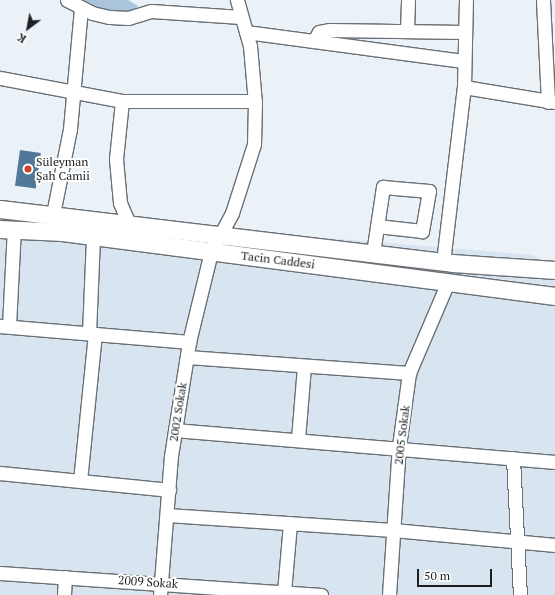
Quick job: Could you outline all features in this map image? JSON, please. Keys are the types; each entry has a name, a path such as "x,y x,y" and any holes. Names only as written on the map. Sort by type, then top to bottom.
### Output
{"main road":[{"name":"Tacin Caddesi","path":"0,209 220,233 443,262 555,270"},
{"name":"Tacin Caddesi","path":"5,229 93,236 555,296"}],"street":[{"path":"67,0 81,7 110,17 128,18 151,11 241,17"},
{"name":"2002 Sokak","path":"161,589 168,490 175,430 189,342 211,252 232,213 254,144 255,101 246,32 237,0"},
{"path":"407,30 408,0"},
{"path":"443,262 464,87 462,61 466,0"},
{"path":"464,87 551,102 543,0"},
{"path":"53,214 70,129 81,7"},
{"path":"314,41 320,32 329,30 464,32"},
{"path":"246,32 462,61"},
{"path":"0,78 73,94 122,102 255,101"},
{"path":"122,102 116,159 120,203 129,224"},
{"path":"373,253 377,226 383,187 429,191 422,231 377,226"},
{"path":"5,229 2,327 92,333 189,342"},
{"path":"80,481 92,333 93,236"},
{"name":"2005 Sokak","path":"389,595 399,446 409,373 448,282"},
{"path":"187,357 409,373"},
{"path":"298,439 304,366"},
{"path":"175,430 399,446 555,462"},
{"path":"513,458 520,595"},
{"path":"0,473 168,490"},
{"path":"167,515 393,530 555,546"},
{"path":"284,592 290,523"},
{"name":"2009 Sokak","path":"0,573 65,577 161,589 284,592 321,595"},
{"path":"64,595 65,577"}],"shaded area":[{"path":"84,0 128,0 138,6 132,12 101,9"},
{"path":"0,211 533,255 555,266 555,595 0,595"}],"building":[{"name":"Süleyman Şah Camii","path":"20,150 41,153 36,189 15,186"}],"place":[{"name":"Süleyman Şah Camii","path":"28,169"}]}
